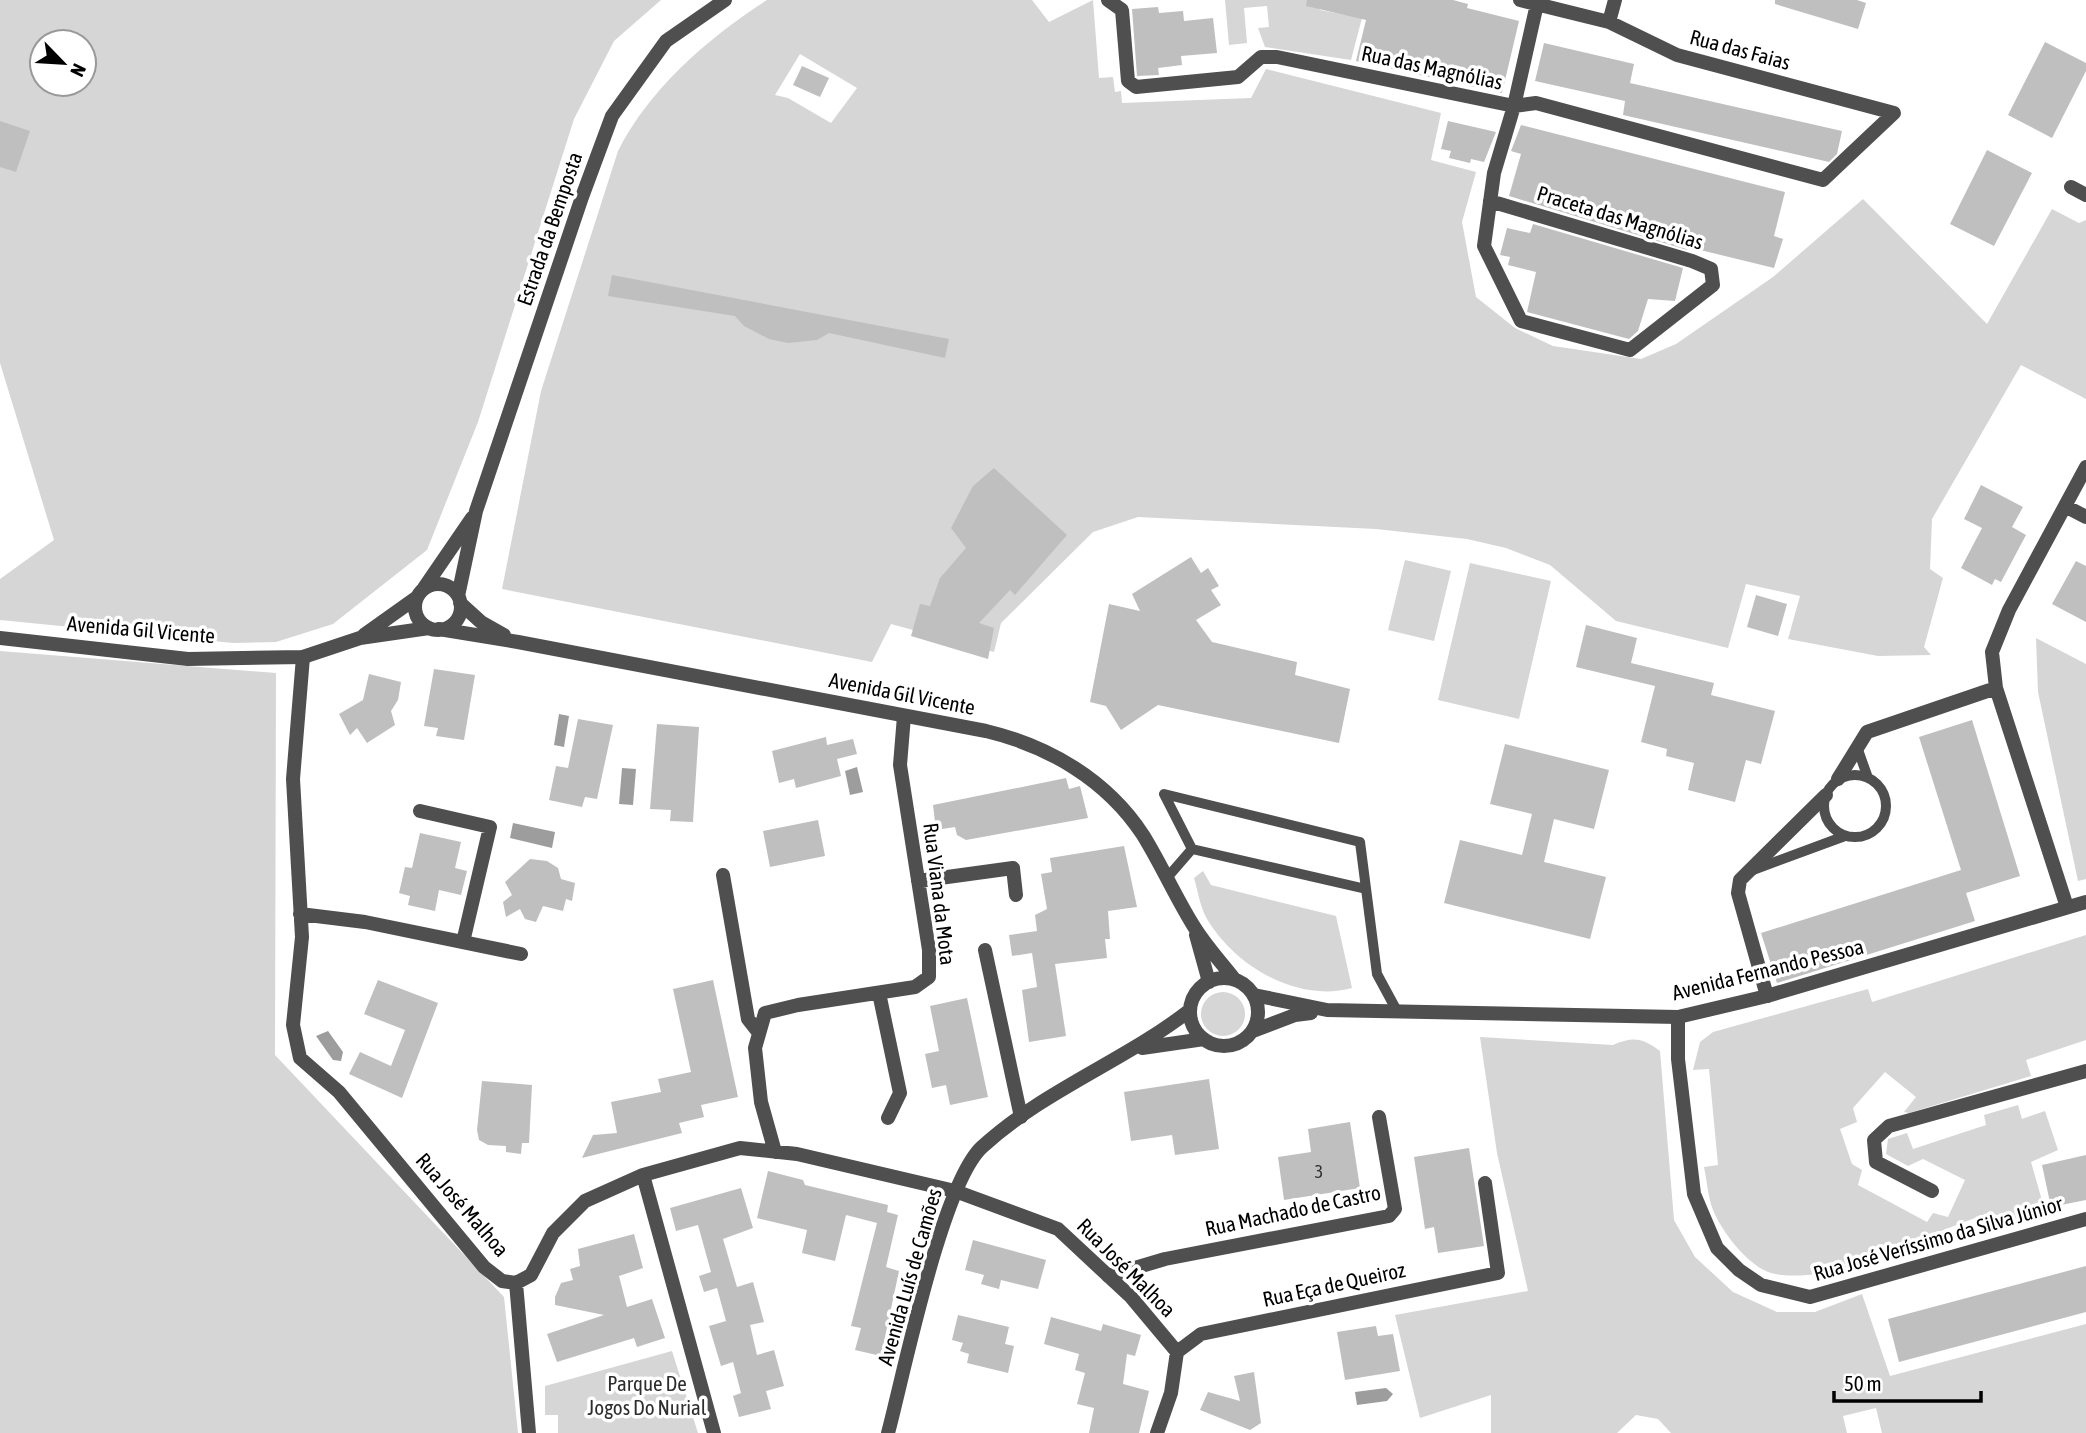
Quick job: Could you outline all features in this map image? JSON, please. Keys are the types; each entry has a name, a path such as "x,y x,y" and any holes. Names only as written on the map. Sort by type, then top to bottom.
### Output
{"street":[{"name":"Estrada da Bemposta","path":"476,512 577,210 612,116 666,41 725,0"},
{"name":"Rua das Magnólias","path":"1108,0 1122,10 1128,81 1136,87 1238,77 1261,57 1277,57 1514,106 1536,103 1823,180 1850,157"},
{"name":"Rua das Faias","path":"1520,0 1609,22 1677,55 1894,113 1850,157"},
{"path":"1609,22 1615,0"},
{"path":"1490,201 1494,173 1514,106 1537,4"},
{"path":"2071,187 2086,195"},
{"name":"Praceta das Magnólias","path":"1490,201 1692,261 1711,269 1713,285 1630,350 1521,321 1484,246 1490,201"},
{"path":"2067,907 1996,688 1992,652 2009,610 2086,467"},
{"path":"2065,506 2086,517"},
{"path":"476,512 459,599 458,618 446,628 434,629 418,619 420,593 476,512"},
{"path":"360,638 420,593 442,584 481,622 518,642"},
{"name":"Avenida Gil Vicente","path":"0,638 188,659 303,657 360,638 434,629 518,642 1001,735 1077,767 1119,805 1143,835 1194,927"},
{"name":"Rua José Malhoa","path":"303,657 293,779 302,937 293,1026 300,1058 339,1092 484,1268 502,1281 516,1283 531,1275 553,1233 585,1201 643,1175 740,1148 775,1152 955,1191 1058,1229 1131,1297 1177,1352"},
{"path":"1838,779 1867,732 1996,688"},
{"name":"Rua Viana da Mota","path":"759,1033 765,1013 915,987 929,977 929,950 900,765 904,716"},
{"path":"1767,996 1738,892 1740,880 1826,795"},
{"path":"420,811 490,827 463,942"},
{"path":"918,881 1013,868 1016,895"},
{"path":"723,876 747,1019 759,1033 754,1048 761,1102 775,1152"},
{"name":"Avenida Fernando Pessoa","path":"1326,1010 1678,1017 1767,996 2086,902"},
{"path":"300,914 365,922 521,954"},
{"path":"1194,927 1235,980 1254,995 1326,1010"},
{"path":"1194,927 1209,982"},
{"path":"985,950 1021,1118"},
{"path":"1235,980 1227,978 1209,982 1193,999 1192,1021 1203,1039 1213,1044 1236,1044 1253,1031 1295,1015 1326,1010"},
{"path":"879,993 900,1093 888,1118"},
{"path":"1253,1031 1258,1013 1254,995"},
{"name":"Avenida Luís de Camões","path":"888,1433 955,1191 980,1149 1042,1101 1130,1051 1191,1010"},
{"name":"Rua José Veríssimo da Silva Júnior","path":"1678,1017 1678,1059 1694,1194 1717,1248 1739,1270 1762,1285 1810,1297 2086,1219"},
{"path":"1130,1051 1203,1039"},
{"path":"1932,1191 1876,1162 1874,1140 1889,1126 2086,1071"},
{"name":"Rua Machado de Castro","path":"1108,1276 1165,1259 1388,1216 1395,1209 1379,1117"},
{"path":"643,1175 649,1205 714,1433"},
{"name":"Rua Eça de Queiroz","path":"1177,1352 1201,1334 1499,1273 1485,1183"},
{"path":"516,1283 529,1433"},
{"path":"1157,1433 1171,1393 1177,1352"}],"lane":[{"path":"1750,871 1846,836 1866,835 1882,822 1885,812 1883,792 1868,778 1857,747"},
{"path":"1846,836 1829,824 1825,815 1826,795 1838,779 1848,776 1868,778"},
{"path":"1192,849 1164,794 1360,842 1377,974 1397,1011"},
{"path":"1166,879 1192,849"},
{"path":"1192,849 1366,889"}],"green space":[{"path":"0,0 661,0 614,41 574,119 478,422 427,550 333,624 276,642 233,643 0,620 0,579 54,540 0,363"},
{"path":"767,0 1032,0 1049,22 1093,0 1099,78 1113,77 1115,92 1121,91 1122,103 1251,98 1266,69 1441,113 1431,160 1476,172 1462,222 1476,297 1515,328 1553,346 1641,359 1676,344 1773,277 1863,199 1987,324 2052,209 2079,223 2086,220 2086,399 2021,365 1932,519 1930,569 1943,578 1924,647 1931,655 1878,656 1788,639 1800,596 1746,584 1728,648 1616,621 1550,565 1506,548 1467,539 1376,529 1138,517 1093,532 1001,623 994,652 891,624 872,662 502,589 541,391 618,151 646,106 663,86 682,66","holes":["800,54 857,88 831,123 788,98 775,95"]},
{"path":"1225,0 1312,0 1320,10 1362,18 1351,60 1265,47 1258,28 1269,27 1267,6 1244,8 1247,43 1229,45"},
{"path":"1405,560 1451,571 1434,641 1388,630"},
{"path":"1470,563 1551,581 1519,719 1438,700"},
{"path":"2036,638 2086,664 2086,879 2078,881 2038,692"},
{"path":"0,651 276,673 275,1055 504,1297 518,1433 0,1433"},
{"path":"1203,871 1211,885 1336,916 1352,988 1310,990 1289,985 1269,977 1234,952 1207,919 1201,904 1194,878"},
{"path":"2086,935 2086,1040 2026,1060 2031,1076 1909,1113 1904,1112 1916,1097 1885,1072 1853,1108 1857,1122 1840,1129 1852,1164 1862,1170 1858,1185 1927,1222 1933,1213 1948,1217 1965,1180 1923,1159 1908,1166 1886,1154 1888,1139 1907,1133 1913,1149 1986,1125 1984,1115 2018,1105 2022,1119 2045,1111 2058,1150 2031,1162 2045,1211 1986,1231 1980,1216 1941,1231 1844,1260 1847,1271 1779,1275 1762,1269 1745,1256 1729,1238 1711,1205 1704,1167 1718,1165 1709,1069 1693,1070 1700,1042 1713,1032 1868,989 1872,1002"},
{"path":"1223,992 1238,999 1245,1014 1238,1029 1223,1036 1208,1029 1201,1014 1208,999"},
{"path":"1480,1037 1613,1045 1626,1040 1638,1040 1660,1051 1674,1220 1695,1257 1733,1292 1777,1312 1815,1312 1862,1294 1890,1376 2086,1324 2086,1433 1882,1433 1876,1408 1843,1416 1847,1433 1671,1433 1658,1419 1636,1415 1617,1433 1491,1433 1491,1395 1420,1418 1395,1315 1528,1291 1497,1153"},
{"name":"Parque De Jogos Do Nurial","path":"672,1351 698,1433 558,1433 558,1415 545,1415 545,1386"}],"shaded area":[{"path":"559,714 569,716 564,747 554,745"},
{"path":"857,767 863,792 850,795 845,771"},
{"path":"622,768 636,769 633,805 619,804"},
{"path":"513,823 555,832 552,848 510,838"},
{"path":"328,1031 343,1052 341,1061 333,1060 316,1036"},
{"path":"1386,1388 1393,1394 1387,1401 1357,1405 1355,1392"}],"building":[{"path":"1307,0 1453,0 1468,4 1467,8 1519,21 1502,93 1356,61 1366,20 1306,6"},
{"path":"1775,0 1857,0 1866,3 1858,29 1775,4"},
{"path":"1158,7 1159,13 1183,11 1184,21 1213,18 1217,53 1181,56 1182,65 1158,68 1159,75 1137,76 1132,9"},
{"path":"2045,42 2086,63 2086,71 2052,138 2008,115"},
{"path":"1544,43 1634,64 1630,83 1842,131 1837,154 1829,162 1623,115 1625,101 1535,81"},
{"path":"802,66 829,78 820,97 793,85"},
{"path":"0,121 30,131 16,172 0,167"},
{"path":"1448,121 1496,132 1484,162 1471,159 1470,163 1449,158 1451,151 1441,149"},
{"path":"1521,125 1785,192 1774,236 1783,239 1774,268 1688,247 1687,250 1509,196 1521,154 1511,151"},
{"path":"1987,150 2032,173 1994,246 1950,224"},
{"path":"1533,224 1683,268 1675,301 1648,299 1638,331 1629,339 1527,312 1536,272 1508,265 1510,257 1500,255 1507,228 1530,233"},
{"path":"612,275 949,339 945,358 829,333 817,340 788,343 769,339 744,326 735,316 608,296"},
{"path":"994,468 1067,535 1015,595 1010,590 979,623 994,628 988,659 911,636 920,604 930,606 940,578 966,548 951,528 973,486"},
{"path":"1981,485 2023,507 2012,527 2026,535 2001,582 1995,579 1992,585 1961,568 1982,528 1964,519"},
{"path":"1191,557 1201,573 1208,568 1219,586 1211,590 1221,605 1196,620 1212,642 1297,662 1295,675 1350,689 1339,743 1158,705 1121,730 1106,706 1090,702 1109,604 1140,611 1132,594"},
{"path":"2076,561 2086,566 2086,622 2052,604"},
{"path":"1756,595 1787,604 1778,636 1747,627"},
{"path":"1586,625 1637,638 1631,663 1714,683 1711,695 1775,711 1761,764 1746,760 1735,802 1688,790 1694,763 1666,756 1667,749 1641,742 1655,686 1576,667"},
{"path":"434,669 475,675 464,740 436,736 438,728 424,726"},
{"path":"369,674 401,682 398,700 391,711 395,725 367,743 357,728 350,735 339,714 363,700"},
{"path":"578,719 613,725 597,799 585,797 582,807 549,800 556,766 568,768"},
{"path":"1972,720 2020,876 1966,893 1975,921 1777,983 1761,933 1961,870 1919,737"},
{"path":"657,724 699,727 693,822 670,821 671,810 650,809"},
{"path":"826,737 827,745 853,739 857,754 837,759 841,776 796,788 794,779 779,783 772,751"},
{"path":"1505,744 1609,770 1594,829 1554,819 1544,862 1606,877 1590,939 1444,903 1460,840 1522,855 1532,814 1490,804"},
{"path":"1066,778 1069,789 1080,786 1088,818 966,840 957,835 955,827 936,830 933,805"},
{"path":"818,820 825,856 770,867 763,831"},
{"path":"420,833 461,842 455,868 467,871 461,895 439,890 435,911 408,905 410,896 399,893 405,867 412,868"},
{"path":"1124,846 1137,907 1108,911 1110,939 1105,939 1107,958 1055,964 1066,1036 1029,1042 1022,990 1037,987 1032,953 1012,956 1009,935 1037,931 1035,915 1047,909 1041,874 1052,872 1050,858"},
{"path":"530,859 547,861 558,868 561,879 575,883 572,901 566,899 563,911 543,906 536,922 525,919 520,909 506,917 503,902 512,895 505,882"},
{"path":"378,980 438,1003 402,1098 349,1074 360,1052 391,1066 405,1030 364,1014"},
{"path":"713,980 738,1097 701,1105 704,1117 679,1123 682,1133 582,1158 593,1135 617,1133 611,1102 661,1092 658,1079 691,1072 673,989"},
{"path":"967,998 988,1097 950,1105 946,1085 932,1088 925,1054 939,1051 930,1006"},
{"path":"1209,1079 1219,1149 1175,1155 1172,1135 1131,1141 1124,1092"},
{"path":"482,1081 532,1085 529,1143 522,1143 521,1154 506,1152 506,1146 488,1145 479,1140 477,1130"},
{"path":"1350,1122 1360,1188 1284,1200 1278,1157 1311,1152 1308,1129"},
{"path":"1469,1148 1484,1246 1438,1253 1434,1227 1425,1229 1414,1157"},
{"path":"2086,1155 2086,1200 2051,1207 2042,1165"},
{"path":"768,1171 803,1180 805,1185 888,1205 887,1212 898,1215 886,1267 899,1271 881,1356 855,1350 861,1328 851,1326 877,1223 846,1215 835,1261 802,1253 807,1230 757,1218"},
{"path":"741,1188 753,1228 723,1239 737,1287 753,1282 764,1322 750,1325 757,1355 774,1350 784,1386 766,1391 771,1409 739,1417 733,1396 741,1393 733,1362 721,1366 709,1326 726,1321 717,1288 704,1292 699,1276 711,1272 698,1225 676,1231 670,1208"},
{"path":"634,1234 643,1268 619,1276 627,1307 652,1299 665,1338 637,1347 634,1338 557,1362 547,1334 604,1315 555,1305 555,1297 561,1283 573,1280 570,1269 580,1266 578,1249"},
{"path":"973,1240 1046,1260 1038,1289 1001,1280 999,1289 981,1284 984,1275 965,1270"},
{"path":"2086,1266 2086,1312 1899,1362 1888,1319"},
{"path":"958,1315 1009,1327 1005,1344 1014,1346 1008,1373 967,1363 969,1354 960,1351 963,1343 952,1340"},
{"path":"1051,1317 1101,1331 1103,1324 1141,1335 1135,1356 1127,1354 1123,1384 1149,1391 1139,1433 1089,1433 1094,1408 1077,1404 1085,1373 1075,1370 1079,1354 1044,1344"},
{"path":"1376,1326 1378,1336 1393,1334 1400,1371 1345,1380 1337,1332"},
{"path":"1254,1372 1261,1423 1250,1430 1200,1410 1208,1392 1240,1401 1234,1376"}]}
